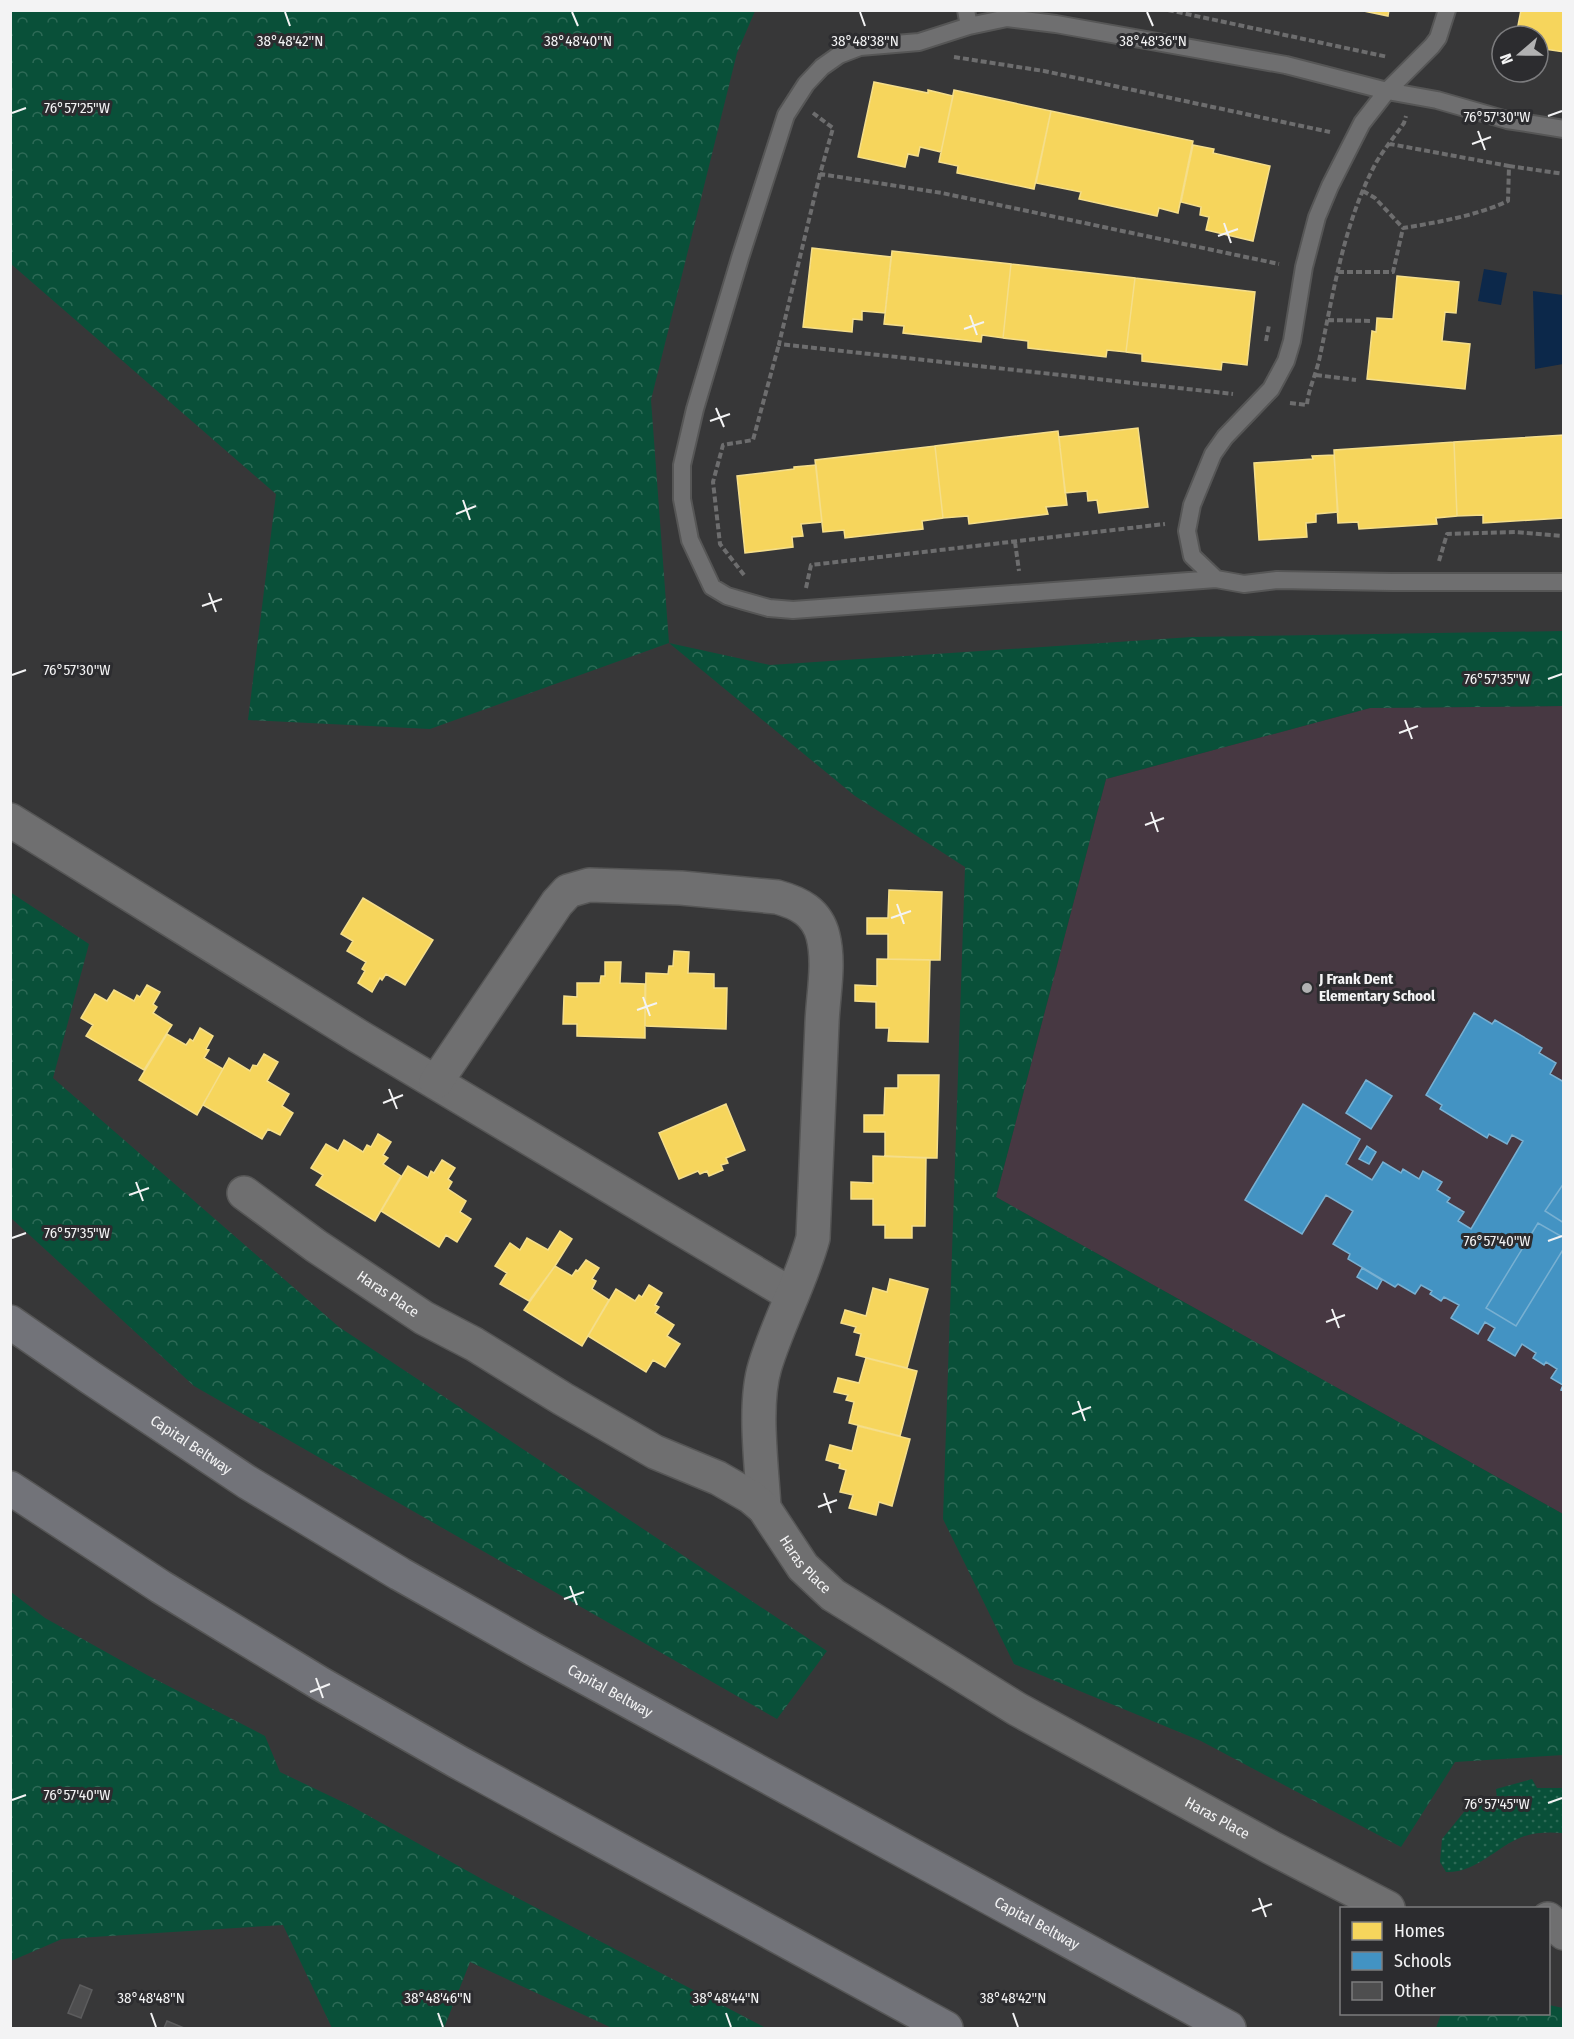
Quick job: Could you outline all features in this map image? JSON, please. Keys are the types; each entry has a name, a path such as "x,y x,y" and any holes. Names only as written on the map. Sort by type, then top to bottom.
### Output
{"highway":[{"name":"Capital Beltway","path":"10,1322 248,1482 400,1574 533,1649 1229,2028"},
{"path":"10,1488 161,1587 321,1684 458,1762 946,2028"},
{"path":"690,1889 921,2028"}],"street":[{"path":"10,820 358,1036 792,1295"},
{"path":"436,1082 556,903 568,891 589,885 641,886 777,897 794,902 813,914 823,935 826,967 822,1012 813,1238 764,1368 759,1401 764,1508"},
{"name":"Haras Place","path":"244,1193 316,1246 424,1318 474,1344 655,1452 718,1478 751,1497 764,1508 802,1567 833,1595 1017,1709 1272,1848 1386,1907"},
{"path":"1550,1920 1563,1933"}],"lane":[{"path":"1216,579 1192,556 1187,531 1192,505 1213,454 1225,437 1271,390 1286,361 1292,341 1304,267 1317,218 1330,186 1362,123 1387,91 1438,39 1447,10"},
{"path":"1563,129 1507,120 1437,100 1387,91 1286,65 1056,24 1007,18 967,18 919,42 860,47 839,55 822,67 806,84 786,115 733,280 695,410 682,465 682,499 690,540 712,587 727,596 769,608 793,610 1216,579 1244,584 1277,580 1563,582"}],"path":[{"path":"1168,10 1394,58"},
{"path":"951,56 1044,71 1330,132"},
{"path":"1289,403 1307,405 1316,375 1341,252 1363,191 1378,160 1404,123 1414,96"},
{"path":"753,578 742,574 720,544 713,482 723,445 753,440 833,128 810,111"},
{"path":"1326,141 1333,126"},
{"path":"1390,144 1563,174"},
{"path":"1403,228 1487,211 1508,201 1509,166"},
{"path":"820,174 942,193 1279,264 1277,274"},
{"path":"1363,191 1375,198 1403,228"},
{"path":"1338,272 1393,272 1403,228"},
{"path":"1264,350 1270,318"},
{"path":"1328,320 1371,321"},
{"path":"778,344 1234,394"},
{"path":"1316,375 1356,380"},
{"path":"806,591 811,565 1166,524 1170,515"},
{"path":"1438,564 1447,534 1515,532 1563,536"}],"shaded area":[{"name":"J Frank Dent Elementary School","path":"1563,706 1563,1514 996,1197 1106,779 1370,708"}],"green space":[{"path":"11,10 755,11 737,53 651,400 669,643 430,729 248,720 276,494 11,264"},
{"path":"1563,631 1563,706 1370,708 1106,779 996,1197 1563,1514 1563,1755 1455,1762 1401,1847 1201,1741 1014,1664 943,1519 965,867 855,796 669,643 770,665 1192,637"},
{"path":"10,892 89,944 53,1078 339,1327 827,1651 777,1719 194,1386 11,1218"},
{"path":"11,1592 45,1618 147,1675 265,1736 280,1772 351,1806 489,1883 766,2028 612,2028 470,1962 444,2028 332,2028 283,1925 62,1939 11,1961"},
{"path":"1532,1779 1537,1788 1563,1788 1563,1833 1527,1835 1512,1841 1476,1864 1457,1871 1446,1872 1440,1862 1442,1839 1464,1812 1497,1799 1496,1789"},
{"path":"1550,2005 1563,2008 1563,2028 1436,2028 1441,2015 1550,2015"}],"water":[{"path":"1484,269 1507,273 1501,305 1478,301"},
{"path":"1533,291 1563,295 1563,364 1535,369"}],"building: Homes":[{"path":"1359,10 1389,10 1388,16"},
{"path":"1521,10 1564,10 1564,52 1550,50 1550,24 1518,24"},
{"path":"874,82 953,96 941,152 920,147 918,156 908,154 905,167 858,157"},
{"path":"954,90 1051,111 1034,189 957,173 958,166 939,162"},
{"path":"1051,111 1193,141 1178,213 1159,208 1157,216 1079,199 1081,192 1036,183"},
{"path":"1193,145 1214,149 1213,153 1270,166 1253,241 1206,230 1209,217 1200,215 1201,207 1181,202"},
{"path":"812,248 891,257 885,313 862,311 862,320 853,319 852,332 803,327"},
{"path":"892,251 1011,264 1003,338 982,335 981,342 903,333 904,326 884,324"},
{"path":"1011,264 1135,278 1126,352 1107,350 1106,357 1028,348 1028,341 1003,338"},
{"path":"1397,276 1459,282 1456,313 1445,312 1442,341 1470,344 1465,389 1367,379 1372,331 1376,332 1377,318 1393,319"},
{"path":"1135,278 1255,292 1247,365 1222,362 1221,370 1142,361 1142,354 1126,352"},
{"path":"1138,428 1148,507 1099,513 1097,500 1088,501 1087,491 1065,493 1059,437"},
{"path":"1058,431 1067,505 1046,507 1048,514 969,524 968,516 943,518 935,446"},
{"path":"1564,435 1563,518 1483,523 1483,515 1457,516 1454,442"},
{"path":"1454,442 1457,516 1436,518 1437,524 1359,529 1358,522 1338,523 1334,450"},
{"path":"935,446 943,518 922,521 923,529 845,538 844,530 823,532 815,460"},
{"path":"1334,455 1338,512 1316,514 1316,522 1306,523 1307,537 1259,540 1254,463 1313,459 1312,456"},
{"path":"816,465 822,522 801,524 803,536 792,537 793,547 745,553 737,476"},
{"path":"889,890 942,892 940,960 888,959 888,934 867,934 867,918 888,918"},
{"path":"363,898 433,940 405,985 386,974 382,980 380,978 372,992 358,983 365,971 362,969 366,962 347,951 353,941 341,934"},
{"path":"674,951 689,952 688,973 714,974 714,988 727,988 726,1029 645,1026 646,973 668,974 669,966 673,966"},
{"path":"877,959 930,960 928,1042 888,1041 889,1028 876,1028 876,1002 855,1001 855,985 877,986"},
{"path":"605,962 621,962 620,983 645,984 645,1038 577,1036 577,1024 563,1024 564,996 577,997 577,983 600,983 601,976 605,976"},
{"path":"147,985 160,992 153,1004 157,1007 153,1013 172,1025 144,1070 86,1036 93,1025 81,1018 95,994 107,1001 114,990 134,1001 137,995 140,997"},
{"path":"200,1028 213,1036 204,1058 223,1069 197,1115 139,1080 167,1034 186,1045 190,1039 193,1041"},
{"path":"264,1054 278,1062 267,1081 289,1094 282,1106 293,1113 280,1135 268,1129 262,1139 203,1105 229,1058 250,1071 253,1065 257,1066"},
{"path":"898,1075 939,1075 937,1158 885,1156 885,1132 864,1132 864,1115 884,1115 885,1088 898,1088"},
{"path":"726,1104 745,1150 726,1158 728,1163 721,1165 723,1170 709,1176 707,1171 700,1174 698,1171 679,1179 659,1133"},
{"path":"378,1134 391,1142 383,1155 388,1158 383,1164 401,1176 375,1221 316,1185 323,1175 311,1168 326,1144 338,1151 344,1140 363,1152 367,1145 371,1147"},
{"path":"873,1156 926,1158 925,1226 912,1226 912,1238 885,1238 885,1225 873,1225 873,1199 851,1199 851,1182 873,1183"},
{"path":"442,1160 455,1168 448,1179 452,1182 448,1189 466,1201 460,1212 471,1219 457,1242 446,1235 439,1247 381,1211 408,1166 428,1178 431,1171 434,1173"},
{"path":"560,1231 572,1239 529,1301 500,1284 507,1273 495,1266 510,1243 520,1250 527,1238 548,1250"},
{"path":"586,1260 599,1268 592,1279 596,1281 592,1289 609,1300 582,1346 524,1310 555,1266 572,1276"},
{"path":"890,1279 928,1289 907,1368 856,1355 861,1334 854,1332 856,1327 841,1323 845,1310 866,1316 873,1288 887,1292"},
{"path":"649,1285 662,1293 655,1305 659,1307 655,1313 674,1325 667,1336 680,1344 665,1367 653,1360 646,1372 588,1336 616,1289 635,1301 639,1295 642,1297"},
{"path":"866,1358 917,1371 900,1436 849,1423 854,1402 846,1400 848,1395 834,1392 838,1378 859,1383"},
{"path":"858,1426 910,1439 892,1506 879,1502 876,1515 849,1508 853,1495 840,1492 846,1470 839,1468 840,1464 826,1460 830,1445 852,1451"}],"building: Schools":[{"path":"1474,1013 1492,1024 1495,1020 1542,1048 1539,1053 1556,1063 1550,1074 1564,1082 1564,1183 1545,1211 1564,1223 1564,1238 1538,1223 1486,1308 1516,1326 1564,1248 1564,1391 1561,1390 1563,1385 1551,1378 1557,1369 1533,1358 1536,1353 1522,1344 1515,1356 1488,1340 1495,1328 1485,1322 1478,1334 1451,1318 1459,1305 1444,1297 1441,1301 1430,1294 1432,1291 1421,1285 1415,1294 1398,1284 1395,1287 1348,1259 1350,1254 1333,1244 1353,1211 1326,1195 1302,1234 1245,1200 1303,1104 1360,1139 1346,1164 1372,1180 1383,1162 1401,1173 1403,1169 1419,1179 1423,1171 1442,1182 1437,1190 1450,1198 1447,1202 1464,1212 1458,1221 1471,1229 1523,1141 1512,1135 1507,1144 1489,1134 1487,1138 1440,1109 1442,1105 1426,1095"},
{"path":"1474,1013 1492,1024 1495,1020 1542,1048 1539,1053 1556,1063 1550,1074 1564,1082 1564,1391 1561,1390 1563,1385 1551,1378 1557,1369 1533,1358 1536,1353 1522,1344 1515,1356 1488,1340 1495,1328 1485,1322 1478,1334 1451,1318 1459,1305 1444,1297 1441,1301 1430,1294 1432,1291 1421,1285 1415,1294 1398,1284 1395,1287 1348,1259 1350,1254 1333,1244 1353,1211 1326,1195 1302,1234 1245,1200 1303,1104 1360,1139 1346,1164 1372,1180 1383,1162 1401,1173 1403,1169 1419,1179 1423,1171 1442,1182 1437,1190 1450,1198 1447,1202 1464,1212 1458,1221 1471,1229 1523,1141 1512,1135 1507,1144 1489,1134 1487,1138 1440,1109 1442,1105 1426,1095"},
{"path":"1366,1080 1392,1096 1371,1129 1346,1113"},
{"path":"1367,1146 1376,1152 1369,1164 1359,1159"},
{"path":"1362,1268 1382,1280 1377,1289 1357,1277"}],"building: Other":[{"path":"80,1985 92,1990 81,2018 68,2013"},
{"path":"167,2021 184,2028 164,2028"}],"place":[{"name":"J Frank Dent Elementary School","path":"1307,988"}]}
